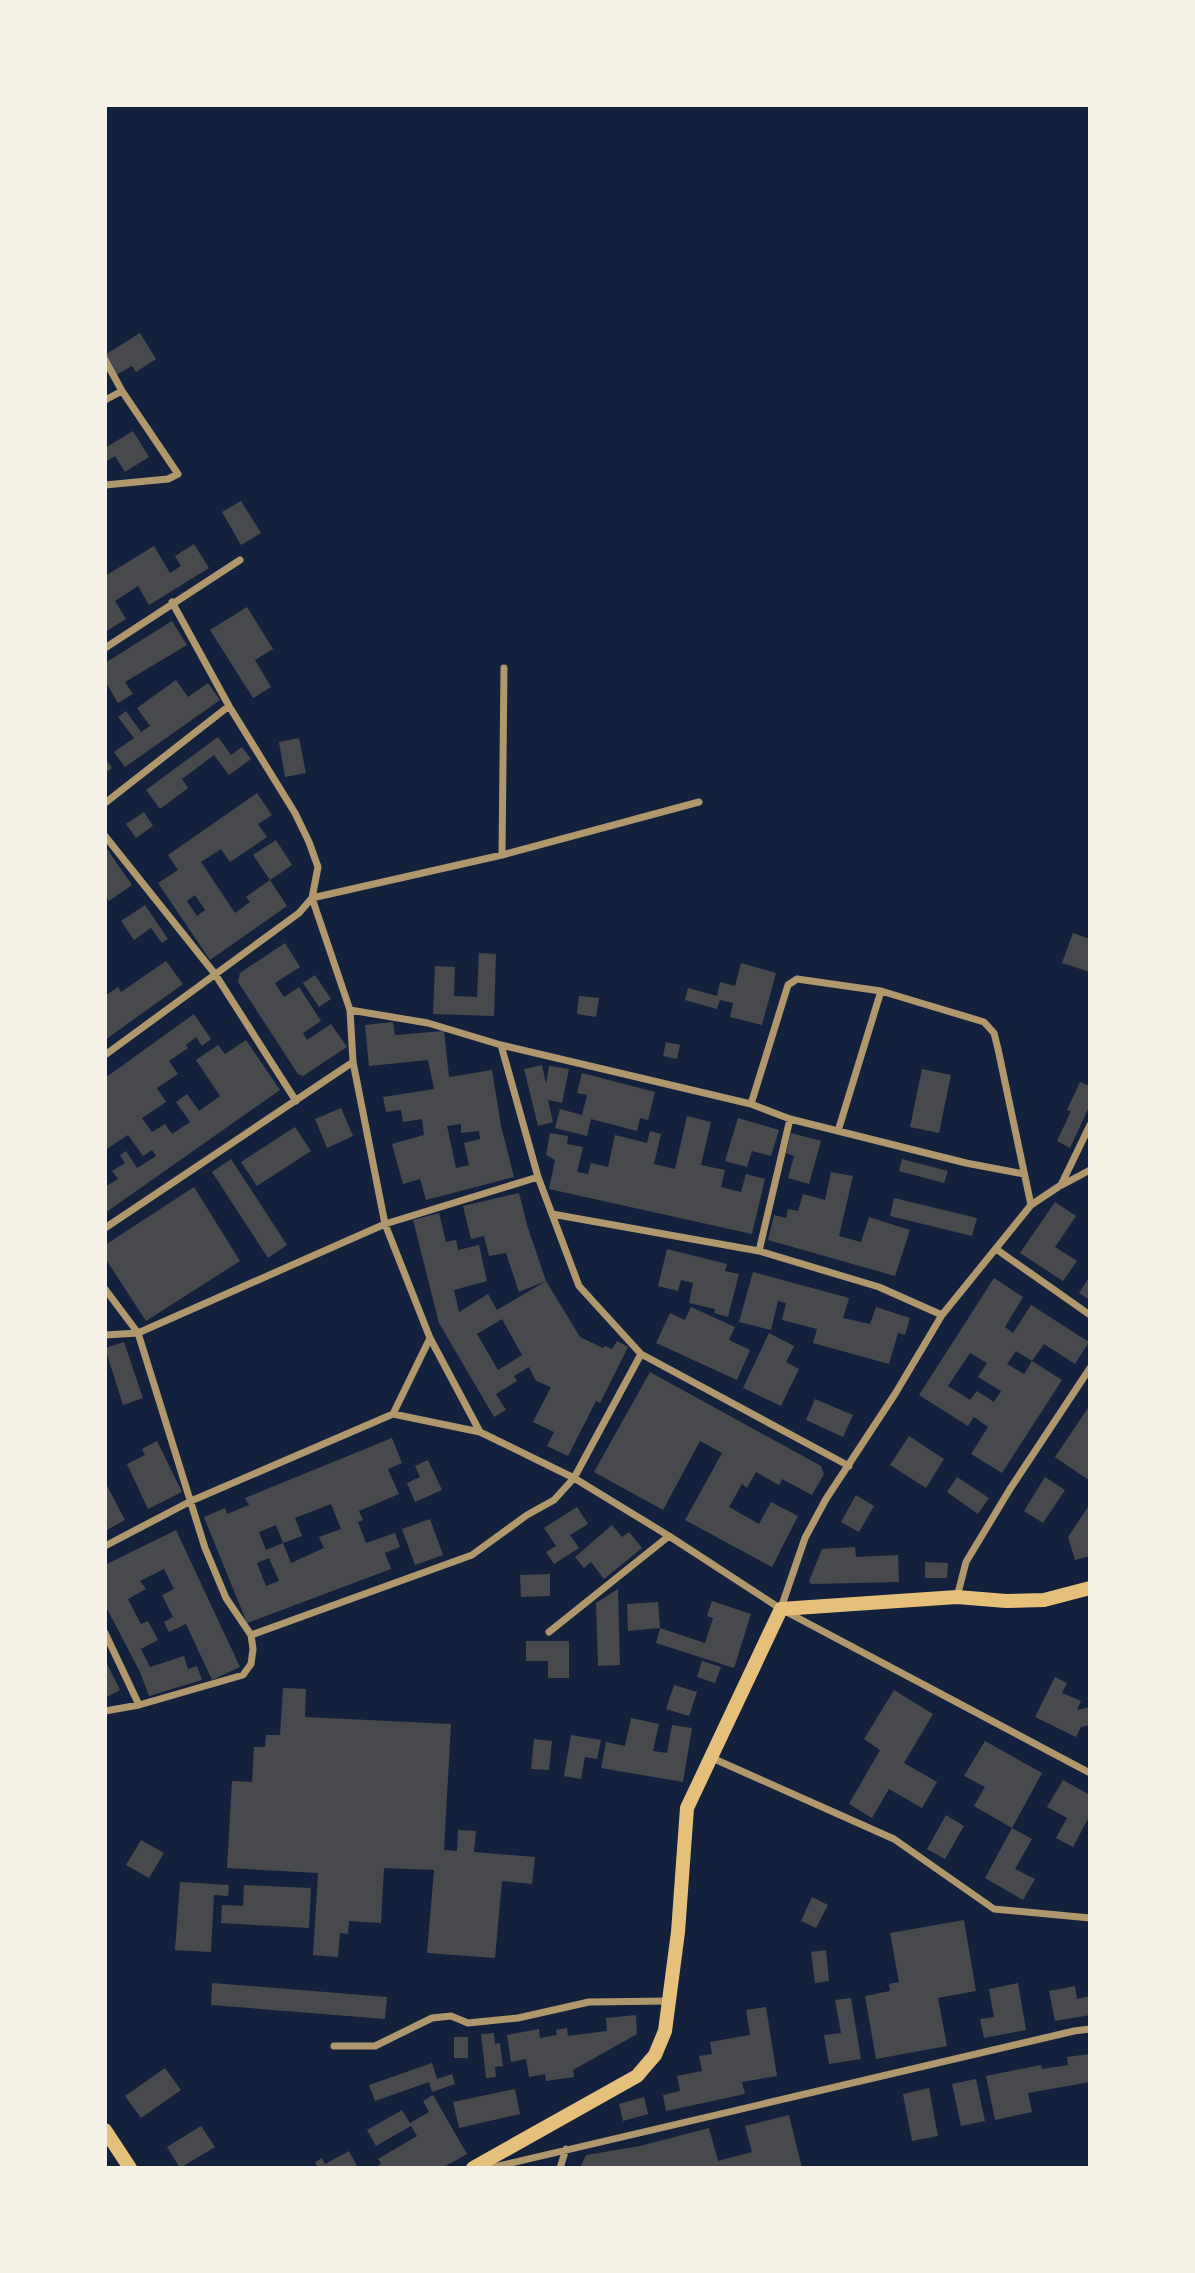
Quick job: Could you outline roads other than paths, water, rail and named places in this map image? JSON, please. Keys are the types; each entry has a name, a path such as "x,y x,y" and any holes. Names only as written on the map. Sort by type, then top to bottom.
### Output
{"main road":[{"path":"473,2168 636,2076 655,2055 666,2031 678,1932 687,1808 780,1609 957,1597 1006,1601 1044,1600 1090,1588"},
{"path":"105,2130 130,2168"}],"street":[{"path":"105,360 122,391 178,474 168,479 105,485"},
{"path":"105,400 122,391"},
{"path":"105,648 240,560"},
{"path":"105,1055 299,913 312,898 318,867 295,813 229,706 173,602"},
{"path":"502,855 504,668"},
{"path":"105,803 229,706"},
{"path":"312,898 502,855 699,802"},
{"path":"105,836 215,974 296,1101"},
{"path":"312,898 351,1010 352,1062 385,1224 430,1338 480,1432"},
{"path":"751,1104 788,985 797,979 881,991 984,1022 993,1033 1031,1205"},
{"path":"838,1131 881,991"},
{"path":"351,1010 429,1023 501,1045 751,1104 790,1119 966,1163 1024,1174"},
{"path":"501,1045 538,1177 579,1286 641,1354 849,1465"},
{"path":"105,1228 352,1062"},
{"path":"759,1251 790,1119"},
{"path":"1061,1185 1090,1125"},
{"path":"780,1609 805,1538 826,1499 942,1315 1031,1205 1090,1170"},
{"path":"105,1335 138,1333 385,1224 538,1177"},
{"path":"552,1214 759,1251 880,1287 942,1315"},
{"path":"996,1249 1090,1315"},
{"path":"105,1289 138,1333 205,1548 226,1598 251,1635 253,1649 251,1664 243,1675 139,1705 105,1711"},
{"path":"393,1414 430,1338"},
{"path":"251,1635 472,1555 527,1515 554,1500 574,1478 641,1354"},
{"path":"957,1597 965,1562 1090,1368"},
{"path":"105,1546 191,1501 393,1414 480,1432 574,1478 780,1609 1090,1773"},
{"path":"549,1632 669,1536"},
{"path":"105,1633 139,1705"},
{"path":"712,1758 894,1839 994,1909 1090,1918"},
{"path":"334,2046 375,2046 432,2018 451,2017 468,2023 518,2018 589,2002 669,2001"},
{"path":"490,2168 1090,2029"},
{"path":"560,2168 566,2149"}]}
